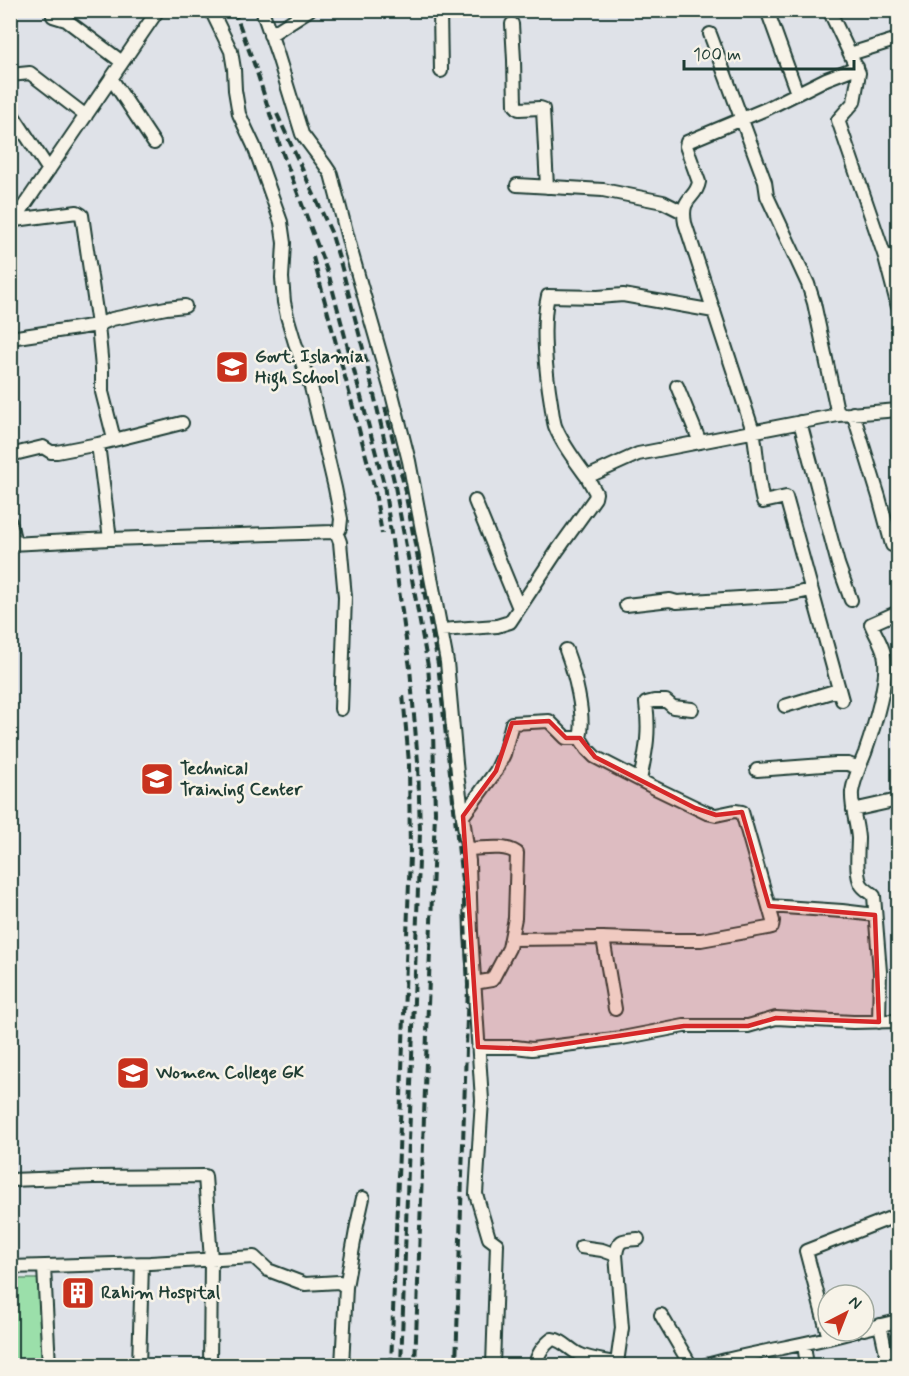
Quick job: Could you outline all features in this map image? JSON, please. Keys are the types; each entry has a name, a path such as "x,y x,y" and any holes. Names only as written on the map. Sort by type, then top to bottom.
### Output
{"street":[{"path":"13,223 158,10"},
{"path":"211,10 231,51 240,114 281,222 284,243 282,278 284,302 295,343 311,387 341,515 337,534 340,542 345,597 341,709"},
{"path":"262,10 302,134 330,174 409,461 447,662 457,774 469,861 471,933 482,1100 476,1194 489,1238 497,1244 493,1365"},
{"path":"270,35 309,10"},
{"path":"440,10 441,71"},
{"path":"766,10 797,93"},
{"path":"829,10 859,73 854,102 838,120 885,257 898,308"},
{"path":"52,16 66,21 122,62"},
{"path":"512,24 515,105 519,109 543,109 547,187"},
{"path":"710,34 765,182 767,196 808,284 838,415"},
{"path":"850,54 898,39"},
{"path":"785,706 840,695 786,497 763,502 760,492 753,431 685,223 683,212 686,201 698,188 699,182 686,146 687,142 826,79 857,68"},
{"path":"10,75 30,73 86,116"},
{"path":"111,78 154,143"},
{"path":"10,111 49,170"},
{"path":"517,185 603,190 663,202 683,212"},
{"path":"13,223 80,213 82,215 98,325 102,392 114,439"},
{"path":"885,257 898,254"},
{"path":"441,630 510,622 595,498 596,493 555,425 546,355 548,296 623,295 714,311"},
{"path":"10,338 98,325 112,319 185,306"},
{"path":"677,386 700,442"},
{"path":"587,477 638,454 838,415 898,410"},
{"path":"853,413 892,545"},
{"path":"800,422 838,564 851,600"},
{"path":"10,455 43,447 51,452 57,452 182,423"},
{"path":"98,444 110,539"},
{"path":"475,501 519,608"},
{"path":"10,522 13,544 333,532 337,534"},
{"path":"626,605 670,600 677,602 788,595 811,590"},
{"path":"879,1022 880,972 874,896 860,884 858,876 858,838 852,791 870,738 885,676 885,654 871,624 898,612"},
{"path":"511,939 701,940 772,927 773,921 742,812 716,815 707,813 595,756 587,749 580,738 582,715 566,650"},
{"path":"640,780 647,749 649,725 646,703 666,701 673,707 692,709"},
{"path":"463,816 496,771 504,754 512,723 549,721 566,738 580,738"},
{"path":"757,770 844,764 859,768"},
{"path":"853,810 897,804"},
{"path":"468,849 498,848 510,849 517,853 515,918 509,948 492,980 474,983"},
{"path":"769,906 875,915"},
{"path":"603,938 615,1009"},
{"path":"478,1047 532,1049 622,1038 684,1026 748,1026 776,1018 824,1021 898,1021"},
{"path":"10,1180 206,1176 211,1260 210,1365"},
{"path":"342,1365 346,1287 363,1198"},
{"path":"816,1289 806,1251 898,1215"},
{"path":"535,1365 542,1349 552,1339 560,1340 580,1355 620,1364 622,1328 617,1246 629,1239 638,1239"},
{"path":"581,1247 616,1255"},
{"path":"10,1267 142,1264 254,1257 268,1270 305,1284 339,1282 346,1287"},
{"path":"139,1365 142,1264"},
{"path":"44,1267 49,1365"},
{"path":"661,1316 691,1365"},
{"path":"876,1325 898,1321"},
{"path":"880,1324 889,1365"},
{"path":"703,1365 728,1362 816,1341"},
{"path":"804,1344 807,1365"}],"highlighted area":[{"path":"549,721 566,738 580,738 595,757 695,808 716,815 742,812 769,906 875,915 879,1022 776,1018 748,1026 684,1026 532,1049 478,1047 463,816 496,771 512,723"}],"green space":[{"path":"11,1279 45,1279 41,1365 11,1366"}],"railway":[{"path":"234,10 256,69 280,146 329,276 384,484 410,668 418,762 420,832 401,1366"},
{"path":"277,114 331,232 341,265 394,481 428,666 433,731 435,812 415,1366"},
{"path":"313,257 374,486 382,534"},
{"path":"385,407 403,481 438,664 464,899 468,985 456,1366"},
{"path":"391,1366 410,855 409,763 403,694"}],"place":[{"name":"Govt. Islamia High School","path":"232,367"},
{"name":"Technical Training Center","path":"157,779"},
{"name":"Women College GK","path":"133,1073"},
{"name":"Rahim Hospital","path":"78,1293"}]}
